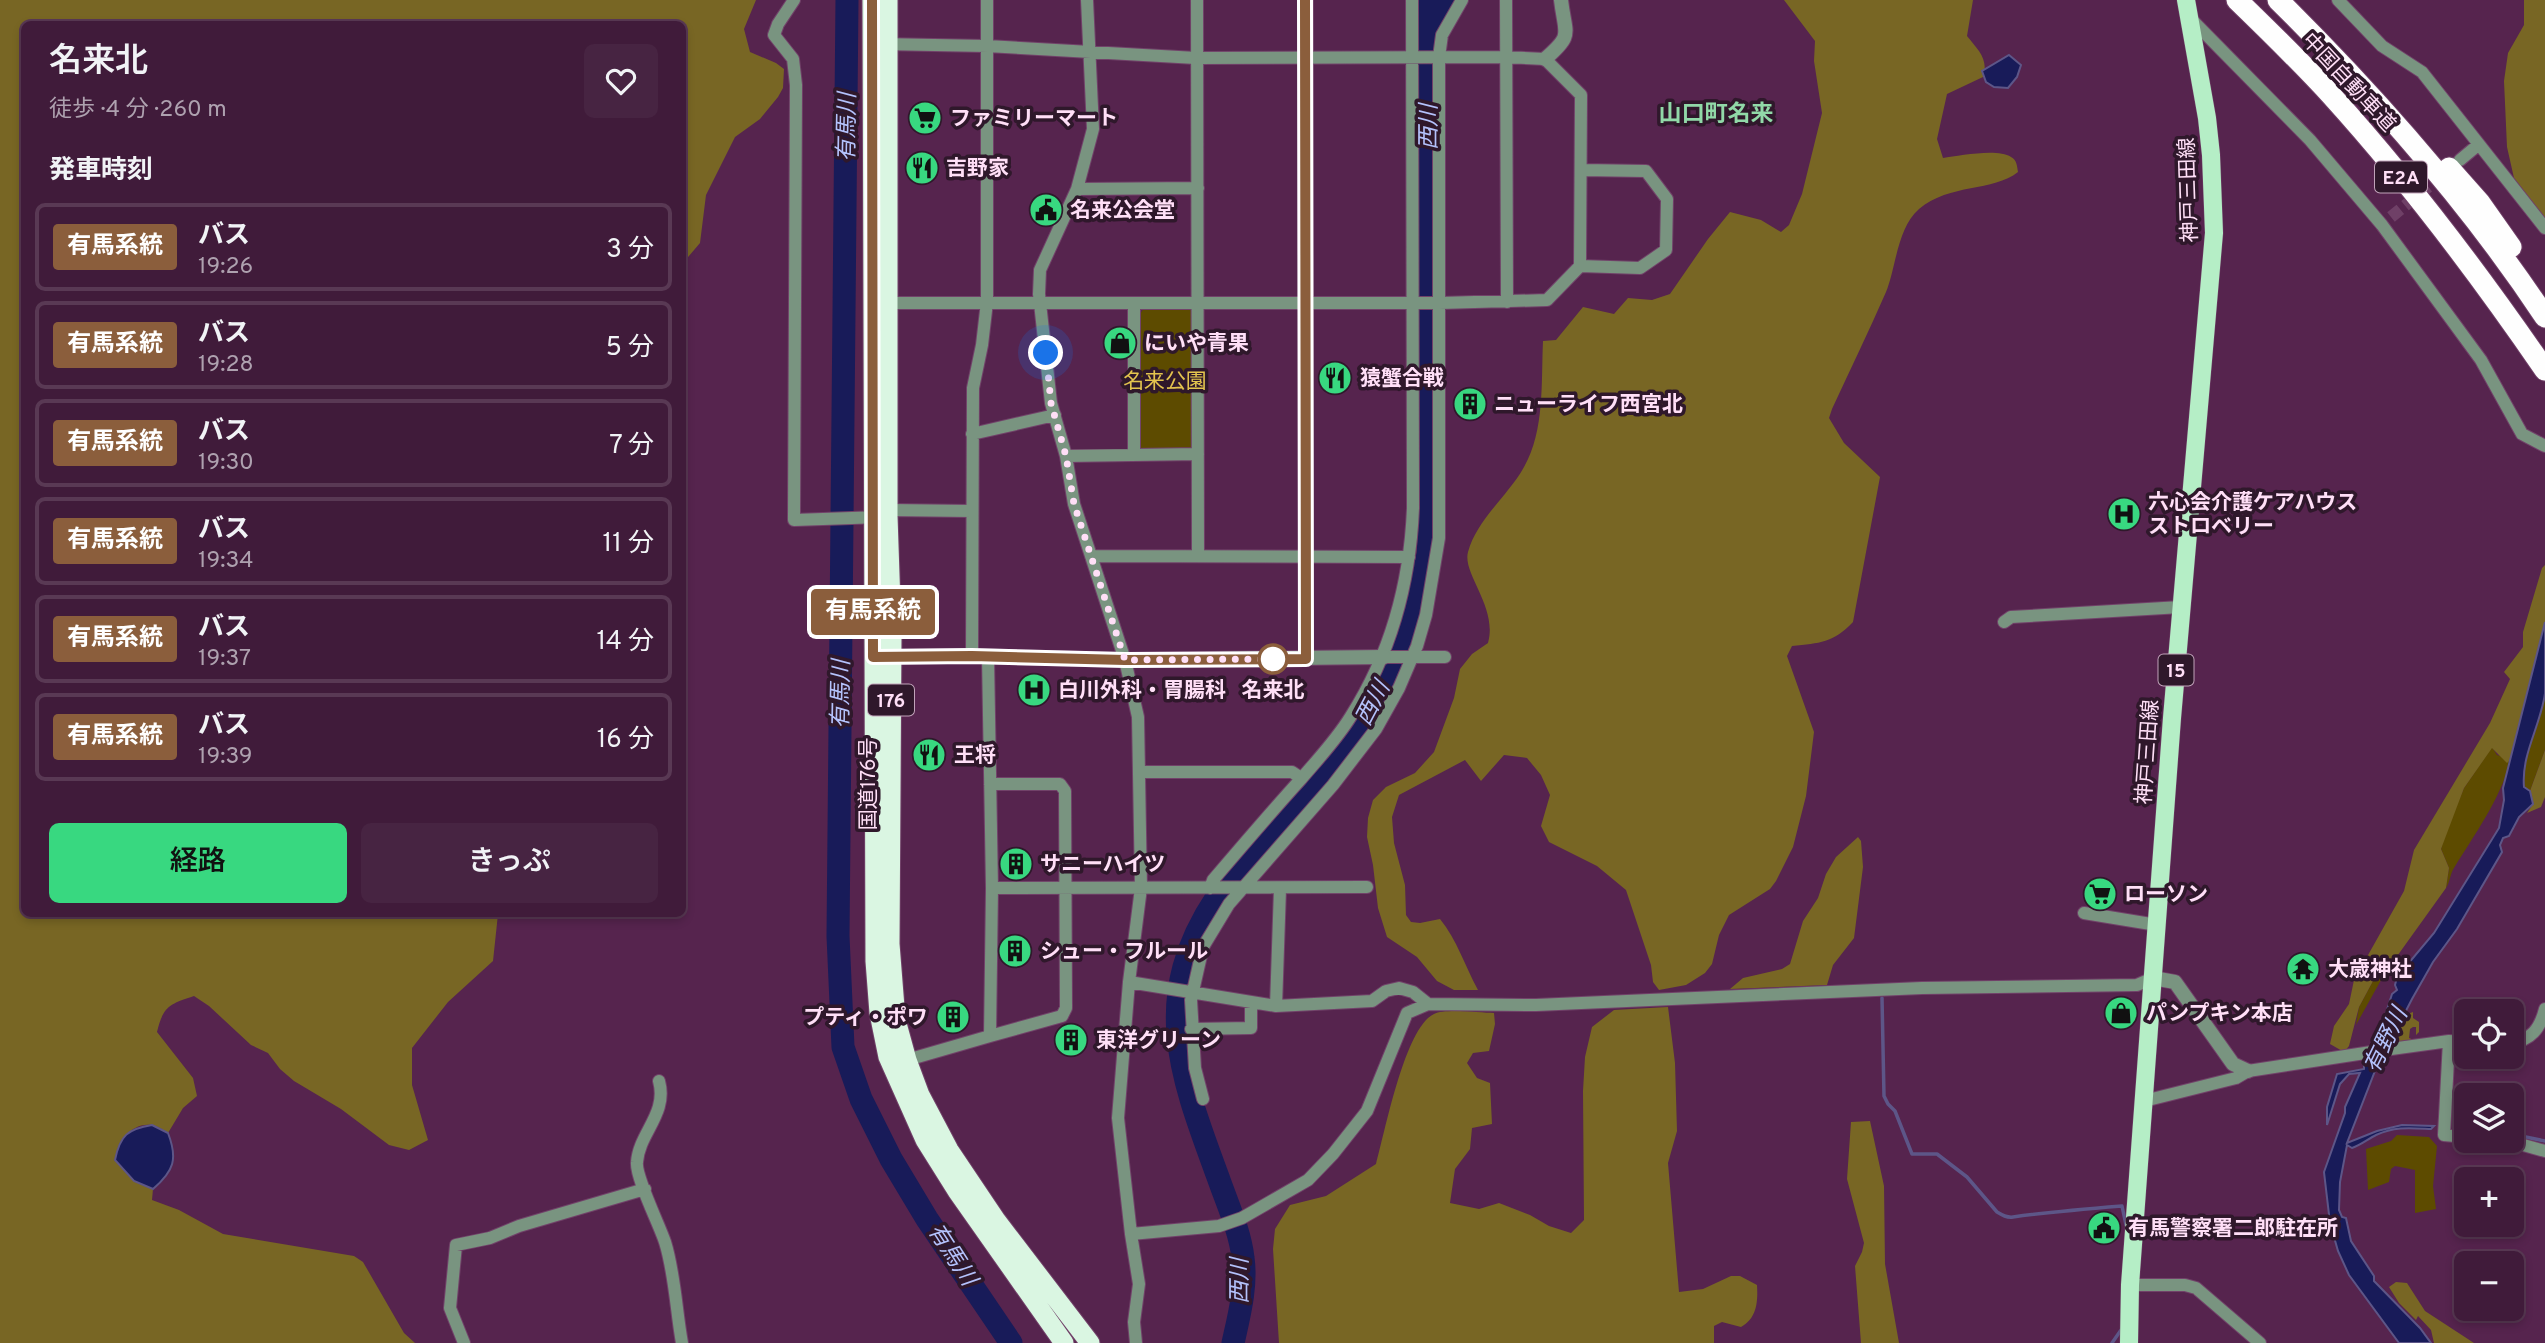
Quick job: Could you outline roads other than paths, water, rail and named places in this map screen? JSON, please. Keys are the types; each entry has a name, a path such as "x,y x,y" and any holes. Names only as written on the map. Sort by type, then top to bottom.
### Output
{"highway":[{"name":"国道176号","path":"872,0 880,44 889,303 878,515"},
{"name":"国道176号","path":"888,0 880,44 878,515 890,944 896,1020 920,1095 949,1150 996,1220 1090,1343"},
{"name":"中国自動車道","path":"2237,0 2330,93 2374,143 2478,273 2545,370"},
{"name":"中国自動車道","path":"2278,0 2399,127 2513,271 2545,317"},
{"path":"2300,22 2360,74 2430,145 2480,203 2545,293"},
{"path":"2278,41 2417,209 2545,388"},
{"name":"国道176号","path":"882,657 875,961 879,1013 888,1057 925,1140 957,1191 1064,1343"}],"main road":[{"name":"神戸三田線","path":"2129,1343 2130,1285 2181,607 2214,233 2211,155 2188,9"}],"street":[{"path":"794,0 774,35 793,59 796,85 794,520 972,511"},
{"path":"972,656 973,388 987,302 987,0"},
{"path":"1087,0 1093,129 1077,189 1040,270 1041,304 1051,403 1066,456 1074,504 1136,700 1141,888 1129,982 1118,1118 1139,1284 1134,1322 1136,1343"},
{"path":"1197,0 1198,556"},
{"path":"1306,0 1306,659"},
{"path":"1210,888 1213,880 1350,719 1384,657 1399,609 1409,557 1413,508 1412,0"},
{"path":"1203,1099 1195,1068 1191,1029 1192,993 1203,947 1229,904 1370,738 1399,688 1426,615 1439,538 1437,57 1441,35 1462,0"},
{"path":"1506,0 1507,302"},
{"path":"1545,59 1564,43 1567,32 1561,0"},
{"path":"2338,0 2382,46 2422,72 2545,228"},
{"path":"2188,9 2387,221 2481,360 2522,434 2545,446"},
{"path":"880,44 987,46 1196,58 1414,56 1545,59 1581,95 1580,266 1547,300 1440,303 889,303"},
{"path":"2460,160 2478,145"},
{"path":"1580,266 1640,268 1666,250 1667,199 1646,171 1582,170"},
{"path":"1077,189 1198,188"},
{"path":"1134,303 1134,455"},
{"path":"972,434 1055,415"},
{"path":"1066,456 1198,454"},
{"path":"1091,556 1409,557"},
{"path":"2004,622 2011,617 2181,607"},
{"path":"882,657 972,656 1125,660 1445,657"},
{"path":"988,657 992,888 990,1036"},
{"path":"1139,772 1292,772 1301,778"},
{"path":"907,1060 1062,1016 1066,1008 1065,791 1060,784 990,784"},
{"path":"992,888 1367,887"},
{"path":"1276,1006 1280,889"},
{"path":"2084,913 2157,925"},
{"path":"1131,1234 1219,1226 1242,1218 1308,1181 1334,1154 1367,1111 1407,1013 1428,1004 1536,1005 1922,988 2137,985 2153,978 2175,982 2233,1064 2248,1071"},
{"path":"1129,982 1276,1006 1372,1001 1386,991 1399,988 1413,992 1428,1004"},
{"path":"1191,1029 1251,1028 1251,1003"},
{"path":"2524,1040 2536,1030 2545,1009"},
{"path":"2449,1041 2444,1135 2454,1136"},
{"path":"2144,1101 2236,1078 2248,1071 2454,1041"},
{"path":"659,1081 662,1092 659,1109 637,1159 637,1173 666,1245 682,1343"},
{"path":"2524,1145 2545,1151"},
{"path":"464,1343 450,1308 456,1245 490,1238 519,1226 645,1189"},
{"path":"2130,1285 2185,1285 2196,1288 2260,1343"}],"water":[{"path":"2009,55 2021,65 2017,77 2008,88 1994,87 1986,82 1982,71"},
{"name":"有野川","path":"2545,622 2545,693 2524,775 2524,787 2530,791 2533,804 2519,817 2509,836 2503,838 2500,845 2502,852 2412,999 2375,1071 2347,1143 2402,1125 2434,1126 2431,1129 2390,1130 2352,1148 2347,1145 2340,1182 2339,1210 2342,1217 2346,1218 2351,1241 2374,1276 2374,1281 2431,1343 2399,1343 2349,1275 2330,1223 2324,1172 2345,1107 2360,1073 2349,1074 2340,1084 2327,1125 2327,1107 2337,1074 2364,1069 2396,1012 2393,1009 2387,1015 2386,1013 2392,994 2397,990 2397,977 2434,933 2499,828 2504,800 2503,788"},
{"path":"152,1125 168,1133 173,1150 170,1170 153,1189 134,1181 115,1160 126,1135"}],"waterway":[{"name":"有馬川","path":"847,0 838,936 843,1047 861,1099 891,1159 927,1219 1011,1343"},
{"name":"西川","path":"1233,1343 1243,1290 1241,1248 1183,1070 1178,1036 1178,1002 1184,968 1196,934 1217,897 1351,744 1373,707 1407,639 1428,555 1427,0"},
{"path":"1429,31 1450,0"},
{"path":"1882,998 1884,1096 1895,1111 1912,1154 1937,1154 1967,1177 1997,1212 2005,1216 2122,1206 2126,1225"},
{"path":"2524,1137 2545,1141"},
{"path":"2112,1343 2121,1330"}],"tunnel":[{"path":"2391,217 2444,174"}],"place":[{"name":"ファミリーマート","path":"925,118"},
{"name":"吉野家","path":"922,168"},
{"name":"名来公会堂","path":"1046,210"},
{"name":"にいや青果","path":"1120,343"},
{"name":"猿蟹合戦","path":"1335,378"},
{"name":"ニューライフ西宮北","path":"1470,404"},
{"name":"六心会介護ケアハウス ストロベリー","path":"2124,514"},
{"name":"名来北","path":"1273,659"},
{"name":"白川外科・胃腸科","path":"1034,690"},
{"name":"王将","path":"929,755"},
{"name":"サニーハイツ","path":"1016,864"},
{"name":"ローソン","path":"2100,894"},
{"name":"シュー・フルール","path":"1015,951"},
{"name":"大歳神社","path":"2303,969"},
{"name":"パンプキン本店","path":"2121,1013"},
{"name":"プティ・ポワ","path":"953,1017"},
{"name":"東洋グリーン","path":"1071,1040"},
{"name":"有馬警察署二郎駐在所","path":"2104,1228"}],"district":[{"name":"山口町名来","path":"1716,113"}],"park label":[{"name":"名来公園","path":"1165,381"}]}
